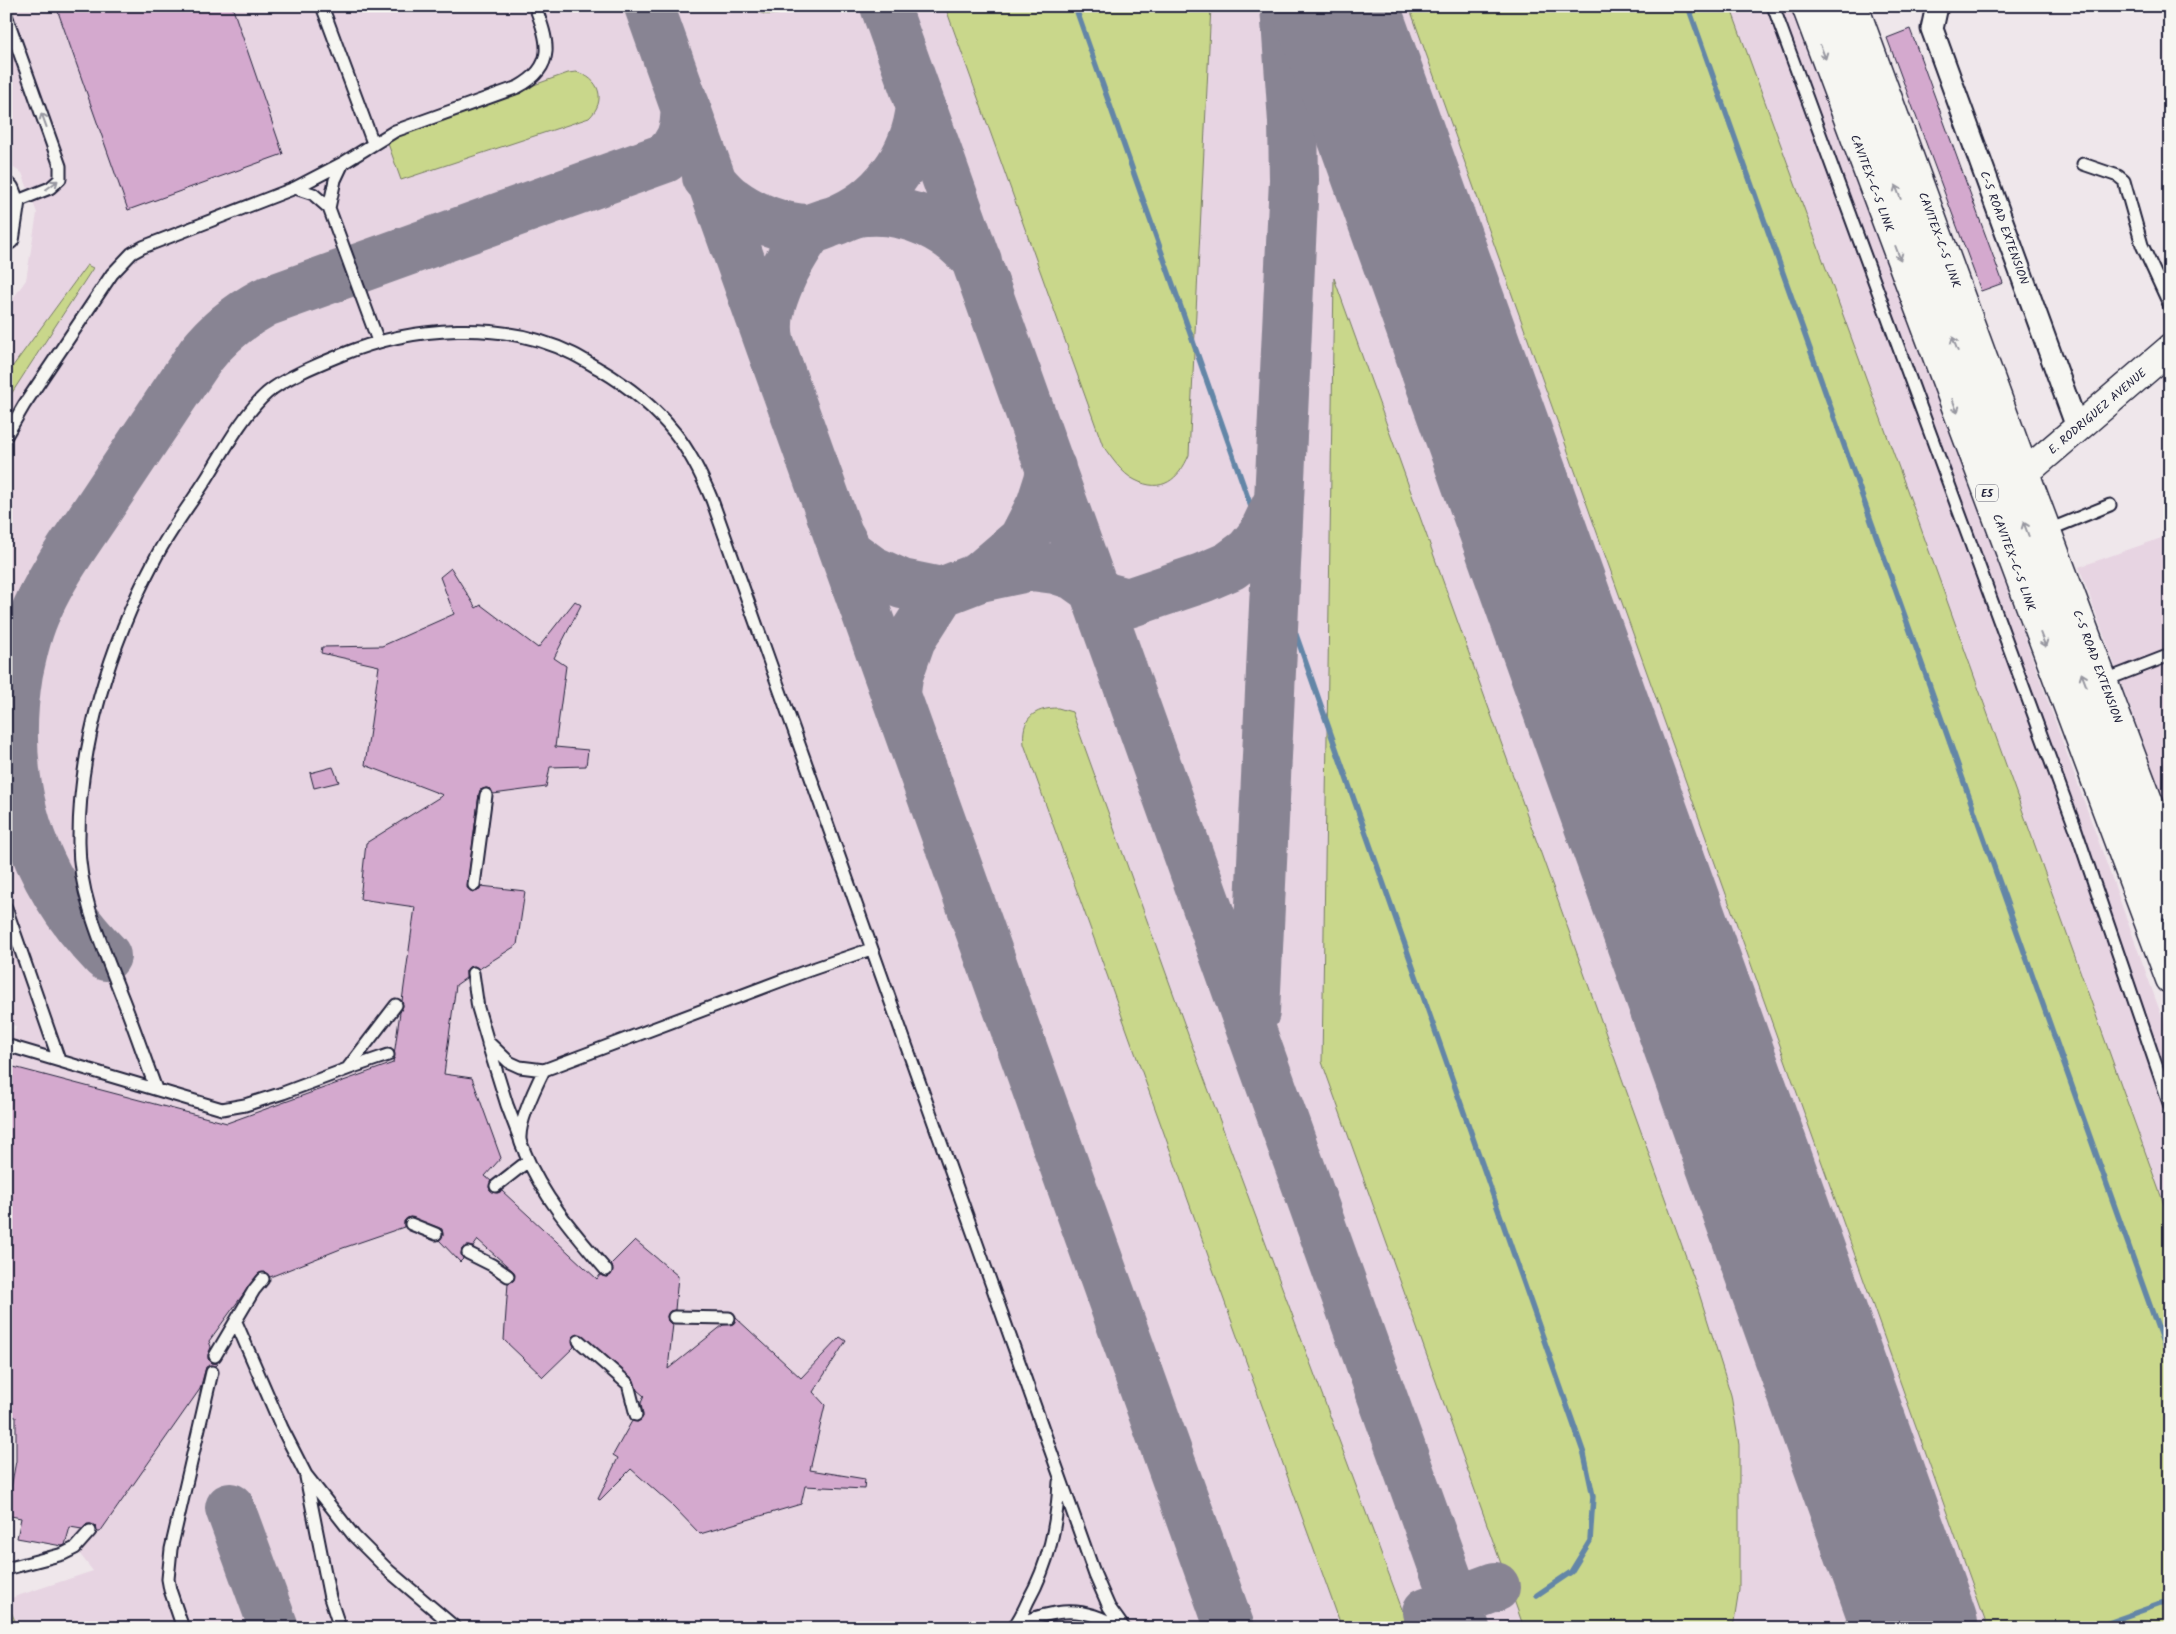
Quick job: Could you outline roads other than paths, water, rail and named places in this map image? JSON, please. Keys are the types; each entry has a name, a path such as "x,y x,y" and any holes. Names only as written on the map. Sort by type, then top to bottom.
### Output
{"main road":[{"name":"CAVITEX–C-5 LINK","path":"1806,6 2170,979"},
{"name":"CAVITEX–C-5 LINK","path":"1827,6 2170,906"},
{"name":"CAVITEX-C-5 LINK","path":"1854,6 2025,473"},
{"name":"E. RODRIGUEZ AVENUE","path":"2025,473 2170,349"},
{"name":"C-5 ROAD EXTENSION","path":"2025,473 2170,859"}],"street":[{"name":"C-5 ROAD EXTENSION","path":"1937,6 1932,29 2077,427"},
{"path":"6,237 8,200"}],"lane":[{"path":"322,6 372,144"},
{"path":"6,436 112,274 132,253 295,188 395,131 518,87 532,80 539,72 547,54 547,40 535,6"},
{"path":"1773,6 2071,818 2170,1106"},
{"path":"6,15 60,166 60,179 50,188 8,200"},
{"path":"329,208 335,180 343,162"},
{"path":"2083,164 2118,176 2124,181 2142,245 2170,306"},
{"path":"295,188 312,194 329,208 378,341"},
{"path":"156,1089 94,924 78,847 81,793 114,650 129,611 169,534 264,395 277,386 322,363 378,341 452,329 496,332 539,341 572,353 614,378 654,410 674,431 694,460 712,500 1095,1575 1109,1607 1124,1628"},
{"path":"2046,531 2110,505"},
{"path":"2102,681 2170,656"},
{"path":"474,885 486,795"},
{"path":"6,908 59,1060"},
{"path":"488,1042 509,1062 520,1067 544,1070 804,972 871,949"},
{"path":"473,973 478,1008 507,1105 528,1161 540,1182 576,1234 606,1270"},
{"path":"347,1069 396,1005"},
{"path":"6,1045 222,1109 264,1099 388,1055"},
{"path":"520,1139 532,1094 544,1070"},
{"path":"496,1186 528,1161"},
{"path":"411,1224 436,1234"},
{"path":"468,1253 492,1265 508,1276"},
{"path":"215,1356 254,1290 263,1280"},
{"path":"674,1317 729,1318"},
{"path":"236,1322 306,1476 354,1536 389,1572 424,1604 456,1628"},
{"path":"579,1341 628,1384 636,1415"},
{"path":"183,1628 170,1590 168,1578 171,1549 212,1372"},
{"path":"1014,1626 1036,1586 1048,1558 1057,1512 1059,1475"},
{"path":"306,1476 330,1598 340,1628"},
{"path":"6,1569 63,1554 75,1548 90,1531"},
{"path":"1014,1626 1044,1615 1086,1612 1106,1619 1120,1628"}],"waterway":[{"path":"1075,6 1584,1454 1593,1496 1590,1541 1571,1572 1537,1595"},
{"path":"1688,6 2170,1362"},
{"path":"2093,1628 2170,1601"}]}
